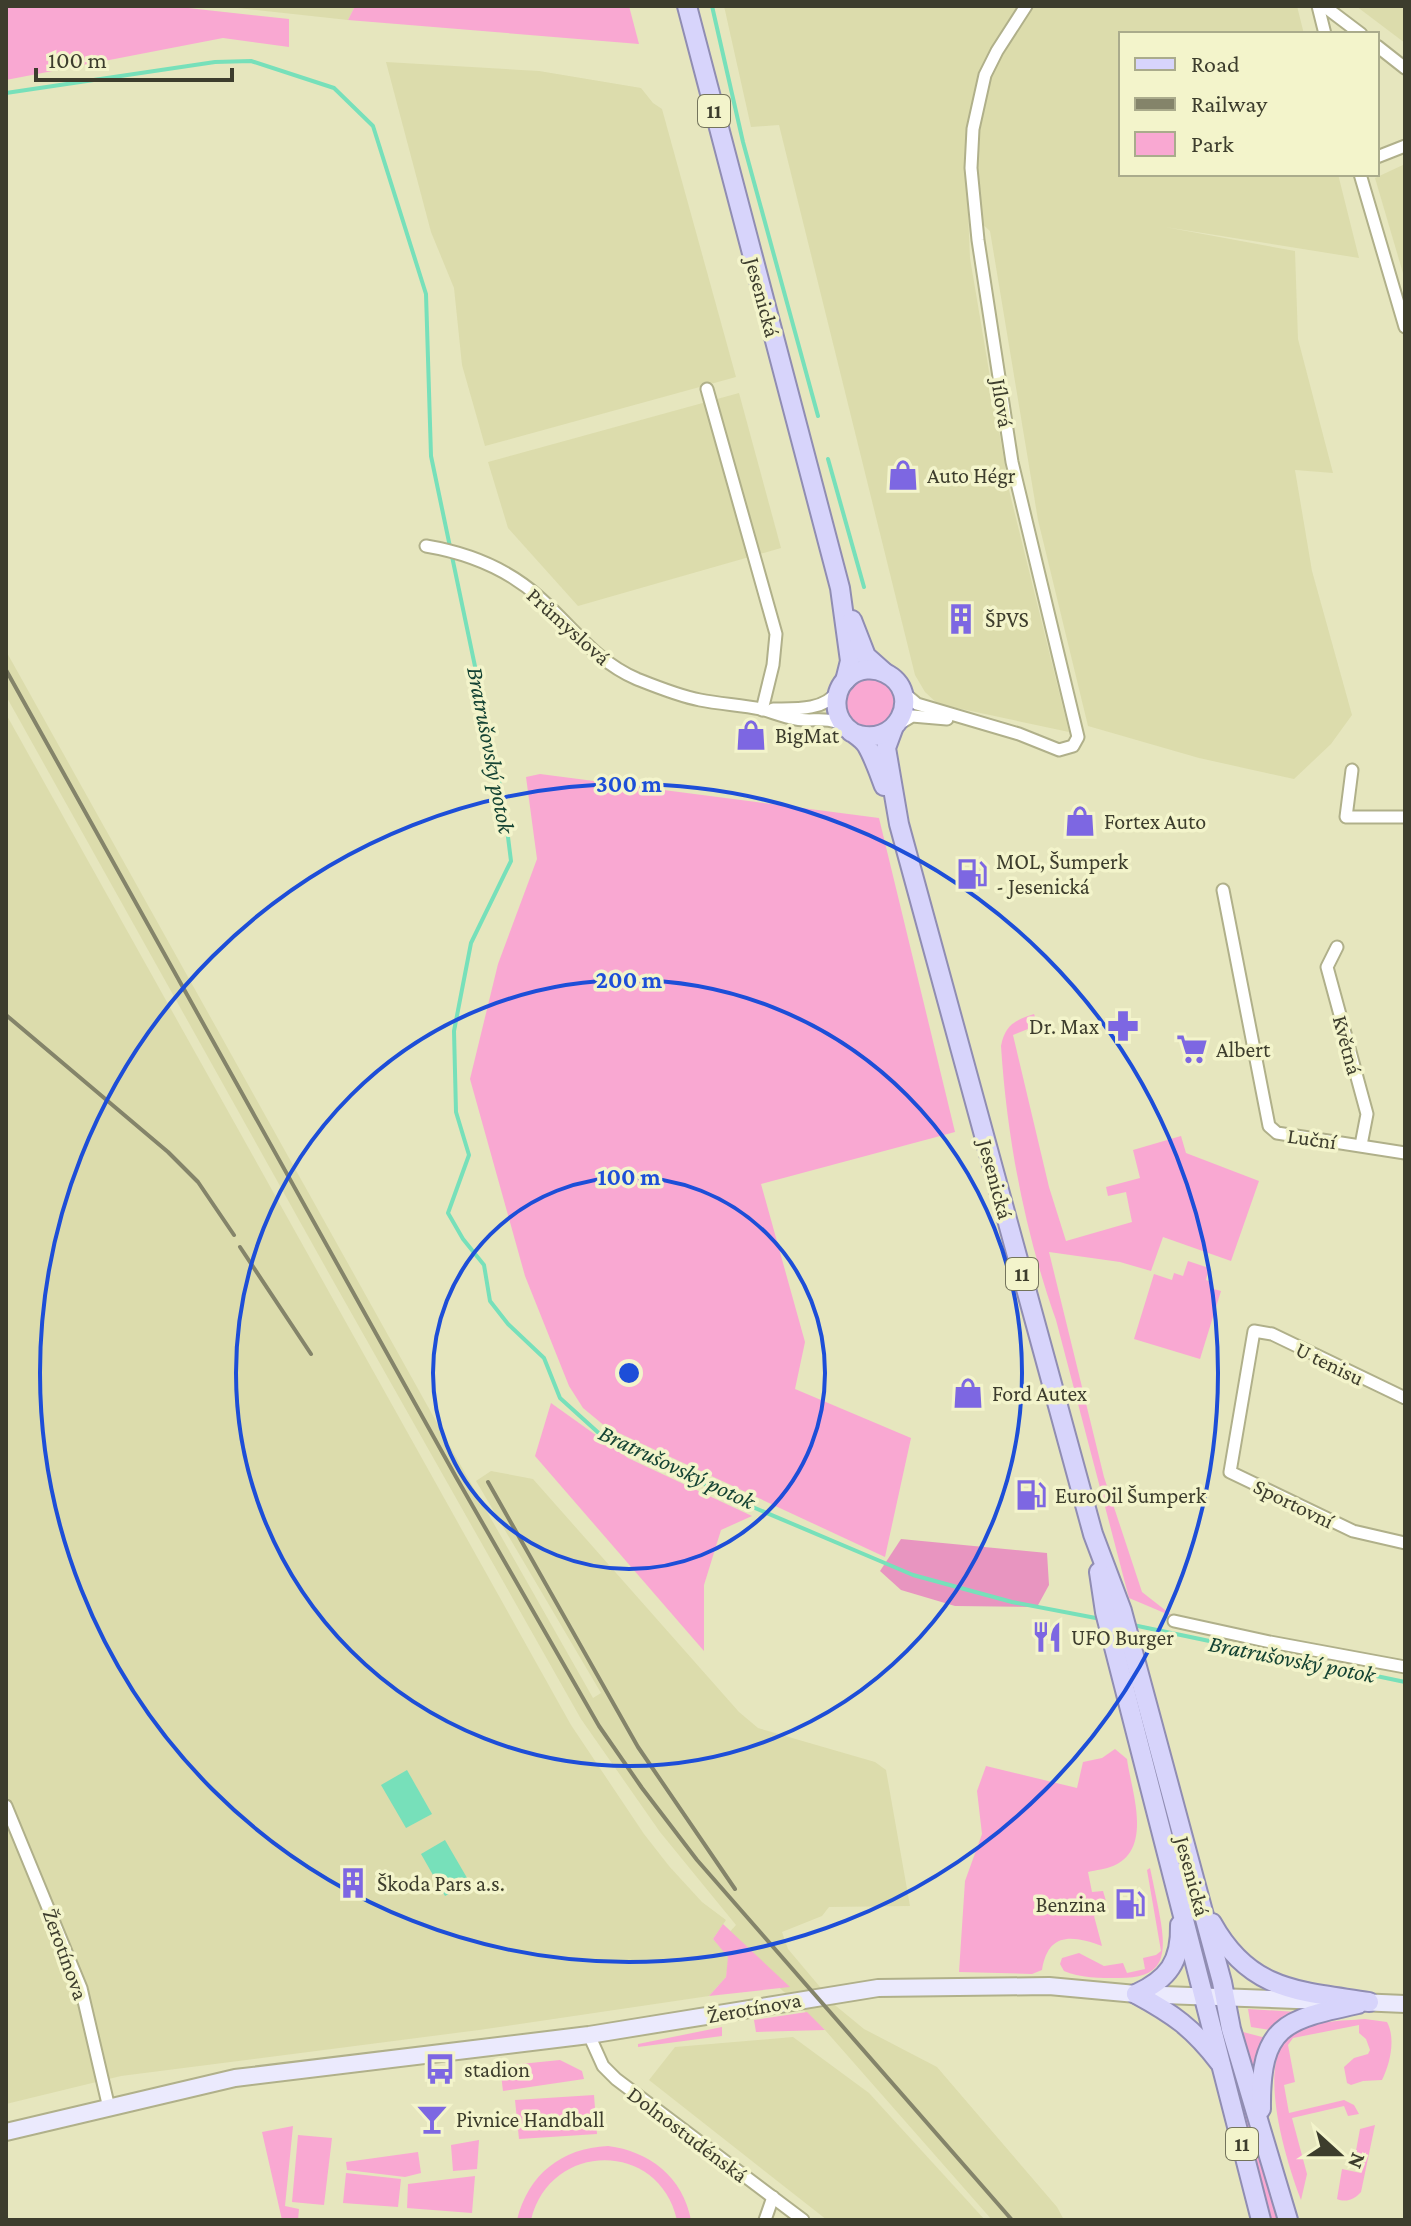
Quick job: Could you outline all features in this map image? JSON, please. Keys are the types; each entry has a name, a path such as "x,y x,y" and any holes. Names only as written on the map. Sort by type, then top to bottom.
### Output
{"main road":[{"name":"Jesenická","path":"687,6 840,588 866,656 900,689 903,710 886,748 899,824 1093,1534 1129,1639 1261,2131 1288,2220"},
{"name":"Jesenická","path":"840,588 850,661 837,699 837,712 849,730 868,747 899,824"},
{"path":"842,684 861,671 886,673"},
{"path":"849,730 877,737 893,729"},
{"name":"Jesenická","path":"1093,1534 1105,1612 1261,2220"},
{"path":"1199,1899 1234,1957 1265,1979 1295,1990 1369,2002"},
{"path":"1136,1994 1154,1986 1174,1963 1181,1940 1180,1902"},
{"path":"1136,1994 1183,2021 1223,2068"},
{"path":"1261,2131 1262,2064 1274,2038 1283,2028 1307,2015 1369,2002"}],"street":[{"name":"Jílová","path":"900,689 917,704 1019,734 1059,750 1073,746 1078,737 1079,730 1012,462 978,240 971,168 973,129 985,75 1026,6"},
{"path":"1321,6 1325,32"},
{"path":"1321,6 1358,32"},
{"path":"1379,48 1405,68"},
{"path":"1379,156 1405,146"},
{"path":"1361,176 1405,327"},
{"path":"707,389 776,634 773,665 762,710"},
{"name":"Průmyslová","path":"432,547 465,554 517,579 541,598 588,648 612,667 636,678 700,700 801,720 832,720 849,730"},
{"name":"Průmyslová","path":"762,710 819,705 831,700 842,684"},
{"name":"Jílová","path":"893,729 912,716 972,722"},
{"path":"1352,770 1346,817 1405,817"},
{"name":"Luční","path":"1223,890 1269,1126 1277,1133 1405,1153"},
{"name":"Květná","path":"1337,947 1327,967 1367,1114 1361,1145"},
{"name":"U tenisu","path":"1254,1331 1272,1334 1405,1398"},
{"name":"Sportovní","path":"1254,1331 1230,1472 1353,1531 1405,1543"},
{"path":"1174,1621 1405,1667"},
{"name":"Žerotínova","path":"6,1806 81,1988 109,2108"},
{"name":"Žerotínova","path":"6,2132 235,2078 589,2035 878,1988 1049,1986 1136,1994 1405,2004"},
{"name":"Dolnostudénská","path":"589,2035 603,2066 616,2079 803,2220"},
{"path":"765,2220 773,2197"}],"shaded area":[{"path":"219,6 355,6 348,20"},
{"path":"724,6 1297,6 1304,32 1119,32 1119,176 1338,176 1359,258 1165,227 1295,251 1298,339 1333,473 1295,470 1312,571 1352,715 1331,744 1294,779 1199,758 1088,726 1038,520 990,231 968,211 970,258 1009,490 1069,732 938,704 925,692 915,675 779,125 751,127"},
{"path":"1356,6 1405,6 1405,43"},
{"path":"386,62 539,71 641,88 662,109 736,377 485,446 462,365 454,288 431,232"},
{"path":"1405,164 1405,280 1375,178"},
{"path":"739,393 781,548 578,606 508,528 488,462"},
{"path":"6,651 593,1698 601,1693 476,1481 491,1471 533,1479 739,1712 758,1728 875,1762 886,1770 910,1906 829,1907 822,1916 782,1932 788,1949 836,2006 864,2029 937,2067 1057,2207 1064,2220 992,2220 825,2030 725,1937 736,1925 660,1832 581,1719 6,696"},
{"path":"6,714 571,1725 669,1866 702,1902 726,1920 713,1939 729,1957 726,1977 709,1996 479,2030 121,2076 6,2104"},
{"path":"901,1539 1047,1553 1049,1585 1037,1607 955,1606 901,1590 880,1571"},
{"path":"407,1770 432,1814 406,1828 381,1785"},
{"path":"445,1840 470,1883 445,1896 421,1854"},
{"path":"793,2037 869,2093 985,2220 827,2220 649,2080 675,2047"}],"green space":[{"path":"6,6 170,6 289,19 289,47 223,38 6,80"},
{"path":"355,6 629,6 639,44 348,20"},
{"path":"870,679 887,686 894,703 887,720 870,727 853,720 846,703 853,686"},
{"path":"540,774 879,818 955,1132 761,1184 805,1342 795,1389 911,1438 885,1557 606,1427 583,1408 569,1386 525,1276 470,1079 498,964 537,859 526,777"},
{"path":"1034,1014 1038,1025 1013,1035 1049,1187 1066,1241 1132,1222 1126,1192 1108,1196 1106,1187 1140,1178 1133,1150 1181,1136 1186,1153 1259,1181 1231,1261 1163,1237 1151,1271 1120,1262 1049,1252 1104,1477 1142,1592 1174,1617 1129,1598 1027,1220 1013,1151 1001,1046 1012,1024"},
{"path":"1188,1261 1209,1268 1206,1280 1211,1282 1210,1288 1221,1291 1200,1359 1134,1339 1154,1274 1172,1280 1174,1273 1183,1276"},
{"path":"551,1403 628,1458 752,1516 721,1530 704,1585 704,1651 535,1456"},
{"path":"1115,1749 1127,1759 1137,1833 1126,1858 1113,1866 1088,1872 1092,1892 1103,1891 1109,1911 1094,1916 1102,1946 1081,1940 1063,1940 1050,1949 1042,1970 1032,1974 959,1972 965,1881 982,1834 977,1791 986,1766 1077,1788 1083,1762 1102,1758"},
{"path":"1150,1868 1163,1936 1163,1948 1158,1965 1144,1975 1119,1978 1090,1977 1064,1971 1060,1964 1062,1958 1079,1953 1104,1966 1123,1963 1127,1973 1145,1969 1143,1958 1161,1951 1147,1870"},
{"path":"723,1924 790,1987 709,1996 726,1977 728,1957 713,1939"},
{"path":"1248,2009 1297,2012 1270,2030 1251,2027"},
{"path":"807,2012 825,2030 756,2032 754,2020"},
{"path":"1365,2019 1387,2022 1390,2029 1391,2051 1382,2080 1347,2083 1344,2067 1370,2050 1366,2039 1359,2033 1359,2025 1293,2038 1288,2045 1295,2082 1284,2085 1289,2113 1344,2100 1354,2105 1359,2114 1348,2116 1344,2106 1292,2118 1307,2174 1301,2200 1288,2163 1277,2113 1275,2066 1281,2047 1292,2034 1309,2026"},
{"path":"722,2027 722,2036 638,2047 638,2044"},
{"path":"1225,2032 1278,2220 1272,2220 1266,2204 1220,2033"},
{"path":"1243,2032 1266,2038 1253,2079"},
{"path":"560,2060 582,2071 584,2079 503,2091 500,2066"},
{"path":"594,2095 597,2134 519,2139 515,2100"},
{"path":"1375,2125 1361,2192 1350,2200 1337,2199 1342,2169 1361,2173 1364,2158 1355,2156 1360,2129"},
{"path":"293,2126 285,2206 299,2209 298,2220 282,2220 262,2132"},
{"path":"298,2135 332,2138 324,2205 292,2202"},
{"path":"479,2140 477,2169 453,2171 451,2145"},
{"path":"608,2146 637,2154 662,2169 680,2191 691,2220 677,2220 666,2194 649,2175 628,2164 604,2160 581,2164 559,2175 542,2194 531,2220 517,2220 529,2190 549,2167 576,2152"},
{"path":"418,2152 421,2173 405,2177 347,2170 346,2162"},
{"path":"346,2173 401,2179 398,2207 343,2203"},
{"path":"475,2176 472,2213 407,2208 408,2184"}],"waterway":[{"path":"712,6 743,142 818,416"},
{"name":"Bratrušovský potok","path":"6,93 215,62 251,61 334,88 373,126 426,294 431,456 504,805 511,861 471,943 454,1031 456,1112 469,1155 448,1213 463,1239 484,1265 490,1301 508,1324 544,1358 560,1398 602,1436 755,1508 913,1575 1012,1602 1101,1619"},
{"path":"828,459 864,587"},
{"name":"Bratrušovský potok","path":"1133,1625 1405,1682"}],"railway":[{"path":"6,670 456,1477 599,1726 697,1860 1012,2220"},
{"path":"6,1015 168,1152 198,1182 234,1235"},
{"path":"240,1247 311,1354"},
{"path":"488,1482 638,1747 735,1889"}],"place":[{"name":"Auto Hégr","path":"903,475"},
{"name":"ŠPVS","path":"961,619"},
{"name":"BigMat","path":"751,735"},
{"name":"Fortex Auto","path":"1080,821"},
{"name":"MOL, Šumperk - Jesenická","path":"972,874"},
{"name":"Dr. Max","path":"1123,1026"},
{"name":"Albert","path":"1192,1049"},
{"name":"Ford Autex","path":"968,1393"},
{"name":"EuroOil Šumperk","path":"1031,1495"},
{"name":"UFO Burger","path":"1047,1637"},
{"name":"Škoda Pars a.s.","path":"353,1883"},
{"name":"Benzina","path":"1130,1904"},
{"name":"stadion","path":"440,2069"},
{"name":"Pivnice Handball","path":"432,2119"}]}
